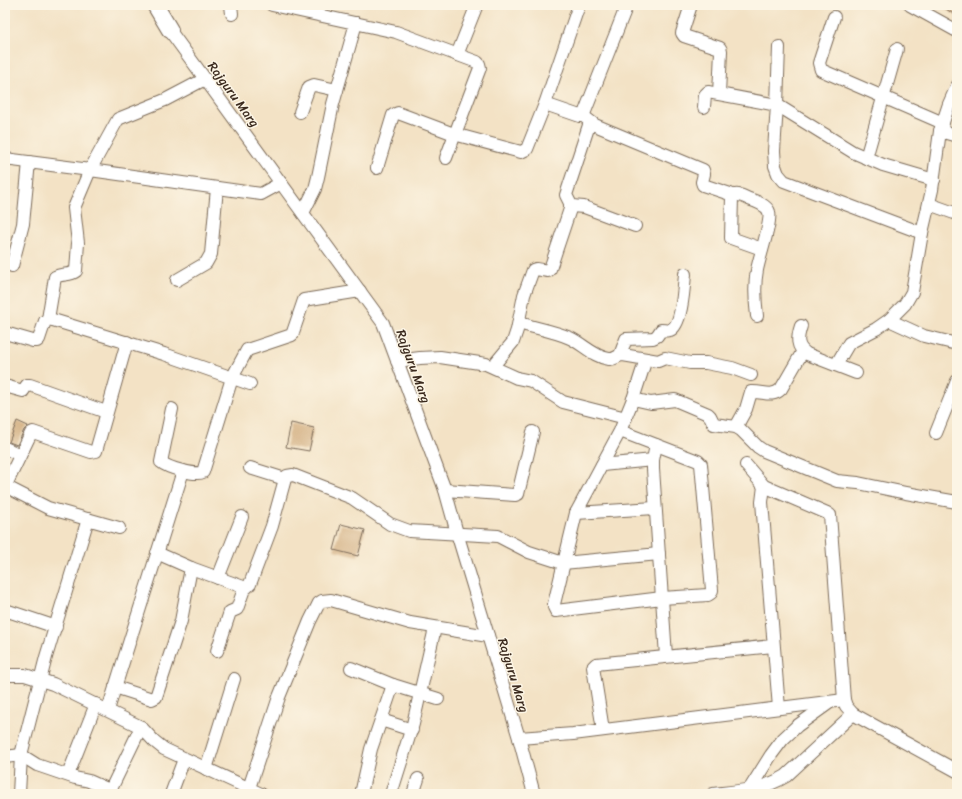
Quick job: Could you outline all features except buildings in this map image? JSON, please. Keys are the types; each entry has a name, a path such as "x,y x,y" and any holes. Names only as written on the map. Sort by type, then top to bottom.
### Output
{"main road":[{"path":"154,5 170,30"}],"street":[{"path":"272,5 396,32 480,64 480,68 446,158"},
{"path":"377,168 393,115 398,113 454,134 521,152 527,149 545,104 580,5"},
{"path":"493,366 513,342 519,323 524,295 533,270 549,270 570,206 566,195 586,118 586,109 627,5"},
{"path":"691,5 682,33 684,36 720,48 719,94"},
{"path":"910,5 957,31"},
{"path":"458,55 476,7"},
{"path":"834,17 820,63 821,70 883,98 957,136"},
{"path":"303,213 317,183 337,90 356,23"},
{"name":"Rajguru Marg","path":"170,30 383,323 445,490 456,533 519,738 534,794"},
{"path":"779,47 774,151 775,166 778,174 784,180 922,233"},
{"path":"866,158 897,49"},
{"path":"5,333 33,342 37,341 45,321 48,319 55,277 58,275 72,274 76,271 78,243 74,208 90,170 118,119 165,100 205,79"},
{"path":"300,112 309,87 314,85 337,90"},
{"path":"836,365 849,343 876,329 889,320 905,304 912,292 922,233 934,180 941,127 948,104 957,86"},
{"path":"704,107 706,93 708,92 777,105 846,148 866,158 934,180"},
{"path":"545,104 586,118 595,125 703,170 703,184 732,196 734,194 739,195 758,202 768,209 770,214 757,271 755,293 757,316"},
{"path":"5,159 261,194 281,183"},
{"path":"12,266 22,224 29,162"},
{"path":"177,280 209,260 211,254 217,188"},
{"path":"732,196 731,238 762,250"},
{"path":"929,204 957,214"},
{"path":"570,206 584,207 635,226"},
{"path":"519,323 569,337 605,358 614,359 620,355 626,339 653,338 657,336 661,330 670,331 672,329 682,309 685,274"},
{"path":"172,409 161,462 165,465 183,471 198,474 203,472 232,378 247,350 292,335 304,300 360,291"},
{"path":"48,319 127,342 250,384"},
{"path":"889,320 924,336 957,344"},
{"path":"801,326 797,335 797,341 803,351 807,354 856,373"},
{"path":"120,528 48,508 6,483 31,433 33,432 91,452 96,451 127,342"},
{"path":"736,427 746,409 751,392 774,394 778,392 803,351"},
{"path":"620,355 658,361 665,358 690,363 706,364 732,368 751,375"},
{"path":"397,361 440,357 493,366 517,378 531,381 563,402 626,418"},
{"path":"620,431 698,461 701,464 712,590 711,593 708,595 662,598 556,611 554,604 576,513 626,418 646,359"},
{"path":"936,433 957,381"},
{"path":"5,386 23,392 27,385 30,385 106,412"},
{"path":"633,399 651,403 675,400 708,414 714,424 736,427 764,451 837,481 858,483 957,502"},
{"path":"445,490 518,494 533,432"},
{"path":"656,445 653,460 658,554 666,656"},
{"path":"5,448 20,455"},
{"path":"602,465 653,460"},
{"path":"746,465 764,486 830,515 844,700 846,706 852,714 957,771"},
{"path":"250,468 285,479"},
{"path":"108,710 183,471"},
{"path":"217,651 230,612 237,609 244,589 250,584 272,526 286,476 293,475 345,495 390,524 402,529 417,532 498,536 529,552 563,563 658,554"},
{"path":"764,486 762,502 779,708"},
{"path":"576,513 656,508"},
{"path":"218,578 242,517"},
{"path":"19,794 21,754 48,650 88,519"},
{"path":"157,553 244,589"},
{"path":"115,687 152,699 156,697 181,620 191,568"},
{"path":"248,788 279,697 319,603 322,601 331,600 401,621 488,636"},
{"path":"5,610 56,627"},
{"path":"391,794 412,730 435,628"},
{"path":"603,730 593,667 596,664 773,646"},
{"path":"350,668 393,685 438,699"},
{"path":"5,675 25,675 53,684 141,727 159,745 184,759 261,794"},
{"path":"206,769 234,679"},
{"path":"360,794 371,749 393,685"},
{"path":"519,738 603,730 844,700"},
{"path":"750,792 771,755 783,739 797,726 830,702"},
{"path":"68,776 96,704"},
{"path":"713,794 750,792 776,782 786,776 852,714"},
{"path":"381,720 412,730"},
{"path":"5,757 21,754 37,765 68,776 89,781 104,791 109,790 112,788 141,727"},
{"path":"171,794 184,759"},
{"path":"413,794 418,779"}]}
